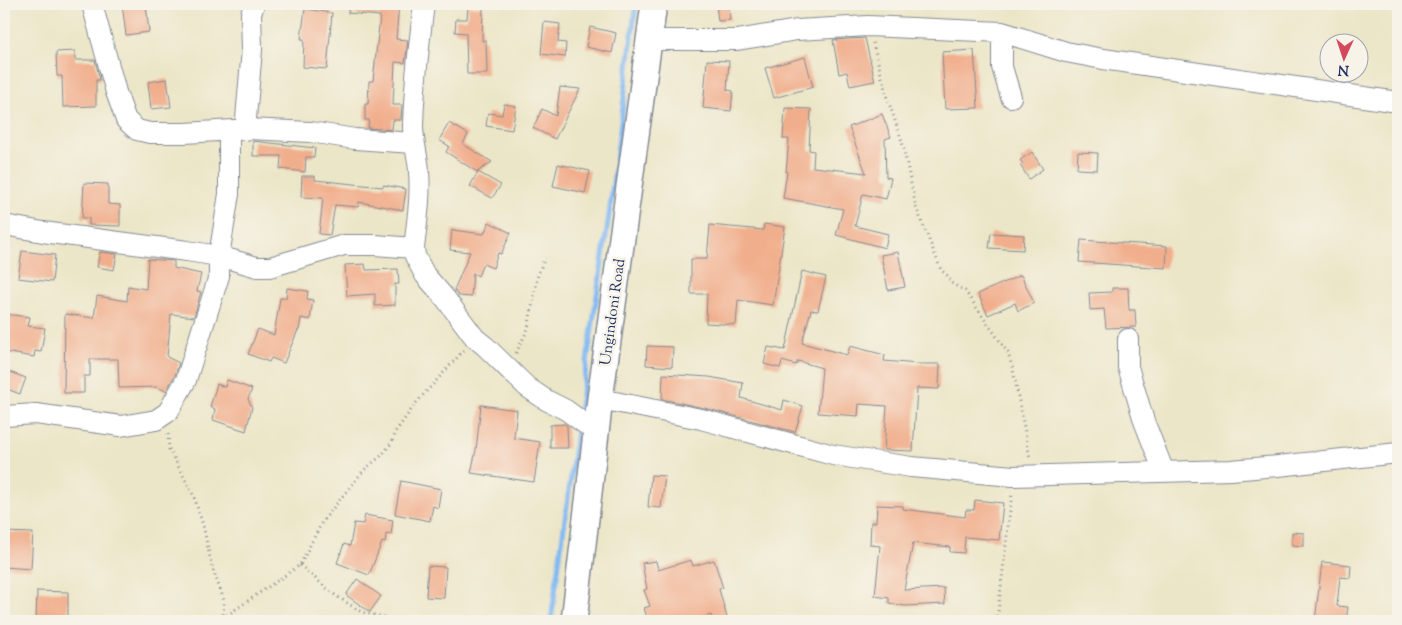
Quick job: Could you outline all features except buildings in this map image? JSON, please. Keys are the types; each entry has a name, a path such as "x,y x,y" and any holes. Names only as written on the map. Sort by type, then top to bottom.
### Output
{"main road":[{"name":"Ungindoni Road","path":"574,621 600,399 654,4"}],"street":[{"path":"92,4 116,92 126,120 137,130 150,133 185,134 237,130 310,132 355,139 413,143"},
{"path":"4,416 36,414 121,426 156,420 168,412 186,380 219,276 237,130 252,49 251,14 254,4"},
{"path":"424,4 416,69 413,143 419,168 420,187 414,248 415,256 425,275 475,338 527,387 546,400 566,410 596,432"},
{"path":"649,40 737,40 797,30 868,26 1002,32 1066,52 1104,59 1398,102"},
{"path":"1002,32 1002,67 1011,97"},
{"path":"4,225 220,256 257,267 270,267 344,245 414,248"},
{"path":"1128,339 1128,367 1144,421 1164,472"},
{"path":"600,399 701,419 833,455 911,467 1013,476 1164,472 1278,466 1398,453"}],"path":[{"path":"868,26 887,97 902,141 916,207 941,270 948,276 951,283 965,291 1008,353 1014,370 1034,476"},
{"path":"509,370 528,329 538,274 545,258"},
{"path":"208,621 223,618 300,565 322,522 362,471 382,455 416,403 475,338"},
{"path":"168,412 169,449 193,494 203,525 212,567 224,600 223,618"},
{"path":"997,621 1013,476"},
{"path":"300,565 332,593 361,612 401,621"}],"waterway":[{"path":"579,414 609,216 636,4"},
{"path":"551,621 578,425"}]}
